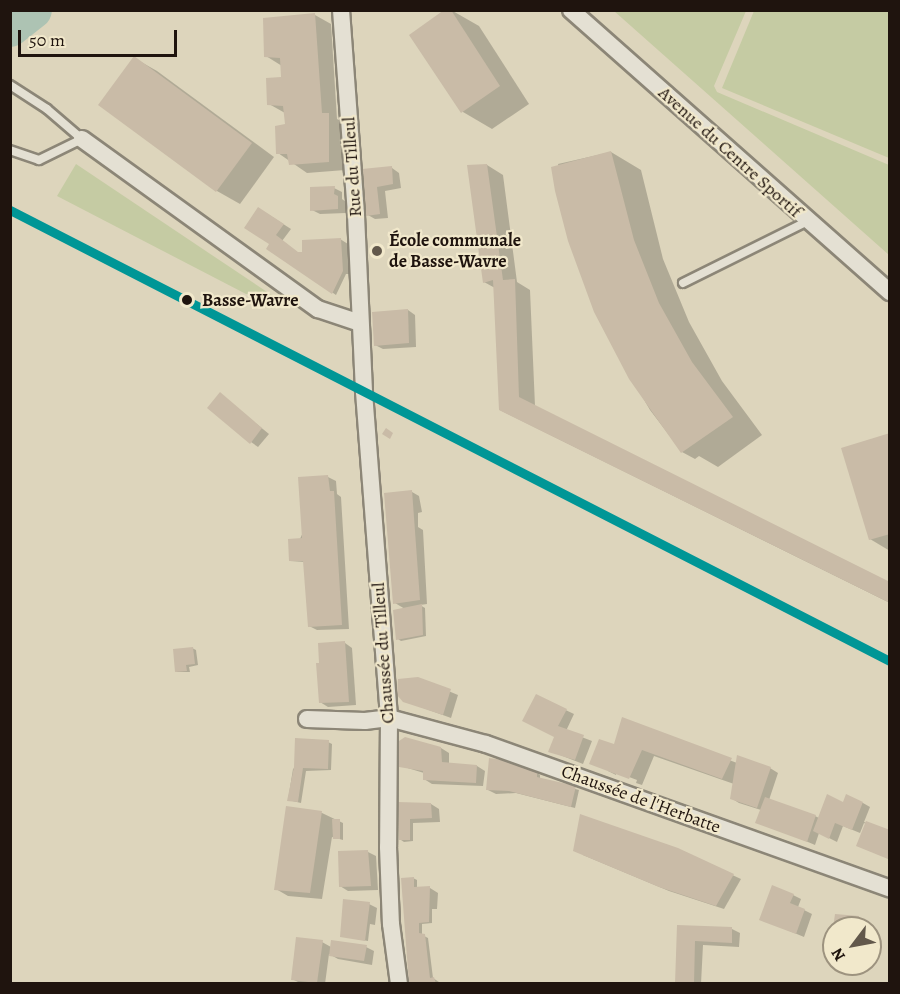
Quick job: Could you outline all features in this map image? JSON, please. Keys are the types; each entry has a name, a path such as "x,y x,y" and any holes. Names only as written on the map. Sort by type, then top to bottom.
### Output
{"street":[{"name":"Rue du Tilleul","path":"341,10 356,215 360,323"},
{"name":"Avenue du Centre Sportif","path":"571,10 890,292"},
{"path":"82,139 318,309 360,323"},
{"name":"Chaussée du Tilleul","path":"360,323 389,718 388,847 391,924 399,984"},
{"path":"307,719 365,721 389,718"},
{"name":"Chaussée de l'Herbatte","path":"389,718 486,744 890,890"}],"lane":[{"path":"10,85 47,109 82,139 39,160 10,150"},
{"path":"683,283 808,221"}],"green space":[{"path":"614,11 746,11 714,86 717,92 889,165 889,255"},
{"path":"754,11 889,11 889,158 722,88"},
{"path":"76,164 276,298 246,294 57,196"}],"building":[{"path":"444,10 451,10 500,86 461,113 409,35"},
{"path":"315,13 322,113 329,113 329,162 289,165 287,154 276,154 275,126 285,124 283,106 267,105 266,78 281,77 280,58 264,57 263,18"},
{"path":"134,56 252,143 216,192 98,105"},
{"path":"611,151 634,240 659,303 692,362 733,417 681,453 629,379 594,312 568,241 555,191 551,167"},
{"path":"487,164 503,280 515,279 519,397 890,582 890,603 499,410 493,280 483,283 467,165"},
{"path":"392,166 393,184 377,187 380,214 366,216 362,169"},
{"path":"335,186 334,194 338,196 338,209 310,211 310,187"},
{"path":"258,207 284,224 276,235 298,252 302,252 302,240 341,238 343,271 332,294 266,249 269,244 244,228"},
{"path":"408,309 409,343 374,346 372,312"},
{"path":"220,392 262,428 250,444 207,408"},
{"path":"386,428 393,433 390,439 382,434"},
{"path":"890,433 890,534 869,540 841,448"},
{"path":"328,475 330,491 334,491 342,625 308,627 303,561 289,561 288,539 302,538 298,477"},
{"path":"412,490 420,600 393,604 384,493"},
{"path":"422,604 423,635 396,640 393,610"},
{"path":"345,641 349,702 319,703 316,663 319,663 318,643"},
{"path":"193,647 195,664 186,665 187,671 175,672 173,649"},
{"path":"418,677 451,689 443,715 403,702 397,695 398,679"},
{"path":"536,694 567,709 558,726 584,735 575,760 548,752 554,737 522,721"},
{"path":"622,717 732,758 722,779 642,750 629,779 589,764 599,739 614,744"},
{"path":"405,737 441,747 442,762 477,765 476,783 423,780 423,771 399,767 399,741"},
{"path":"295,738 329,740 328,769 303,768 298,802 287,801 294,767"},
{"path":"737,755 771,767 757,808 730,799"},
{"path":"489,758 511,761 537,771 537,777 576,786 571,807 509,791 486,790"},
{"path":"827,794 843,802 846,794 863,802 852,830 835,823 829,839 813,831"},
{"path":"765,797 816,815 807,842 755,823"},
{"path":"398,802 431,803 432,818 410,819 410,840 399,840"},
{"path":"286,806 322,811 310,893 274,890"},
{"path":"580,814 678,848 734,874 716,906 659,887 573,851"},
{"path":"332,819 340,819 340,839 333,839"},
{"path":"866,821 890,830 888,859 856,846"},
{"path":"368,850 371,886 339,887 338,851"},
{"path":"414,877 414,887 430,886 429,922 419,923 419,933 425,934 430,978 434,977 436,984 409,984 401,878"},
{"path":"772,885 794,894 790,903 805,909 796,934 759,920"},
{"path":"343,899 370,902 365,941 340,937"},
{"path":"835,914 859,916 835,916"},
{"path":"677,925 732,927 732,943 695,941 694,984 675,984"},
{"path":"296,937 323,940 317,983 291,980"},
{"path":"331,940 367,945 364,961 329,956"}],"waterway":[{"path":"10,28 33,10"}],"transit line":[{"path":"10,210 890,661"}],"place":[{"name":"École communale de Basse-Wavre","path":"377,251"},
{"name":"Basse-Wavre","path":"187,300"}]}
